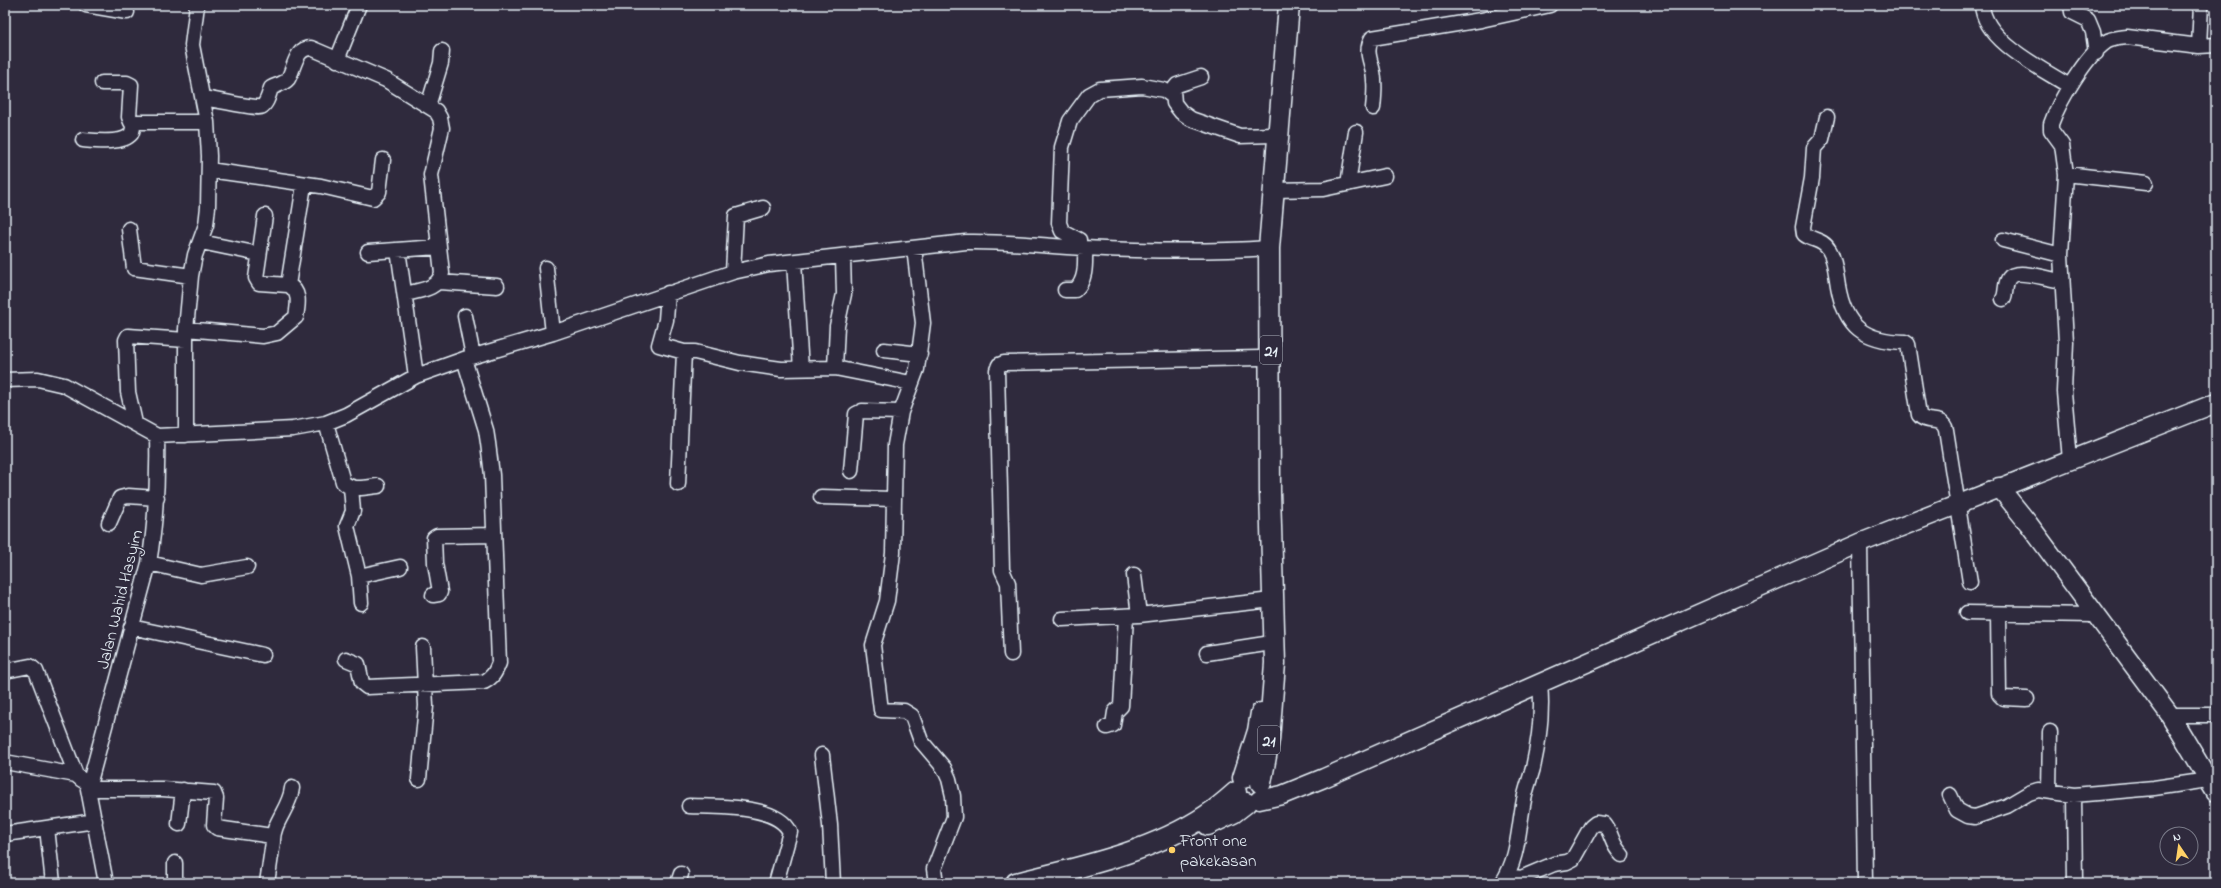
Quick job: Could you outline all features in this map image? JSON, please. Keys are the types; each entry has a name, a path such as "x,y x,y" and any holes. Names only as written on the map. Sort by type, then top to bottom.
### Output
{"highway":[{"name":"21","path":"1252,791 1269,740 1275,663 1266,519 1261,358 1272,135 1282,5"},
{"name":"21","path":"1252,791 1258,731 1264,696 1265,644 1263,601 1266,519 1266,248 1274,190 1289,5"},
{"path":"1016,883 1095,862 1156,840 1252,791"},
{"path":"1065,883 1148,855 1233,813 1252,791"}],"main road":[{"path":"1252,791 1295,790 1540,685 1860,543 1958,503 2216,403"},
{"path":"1999,487 2028,523 2170,715 2212,786"}],"street":[{"path":"86,5 127,12"},
{"path":"186,435 186,334 191,276 195,255 201,242 208,207 209,170 207,122 192,45 197,5"},
{"path":"337,60 359,5"},
{"path":"1373,108 1374,79 1368,58 1368,48 1372,38 1482,20 1512,12 1550,5"},
{"path":"1982,5 1983,14 1990,28 1995,33 2016,52 2068,86"},
{"path":"2071,5 2072,12 2088,20 2093,32 2096,53"},
{"path":"2199,46 2201,5"},
{"path":"2070,460 2064,392 2066,342 2061,255 2066,174 2062,145 2050,127 2055,112 2068,86 2106,42 2115,38 2127,37 2199,46 2216,45"},
{"path":"203,98 224,100 257,108 261,107 265,104 271,88 287,80 300,51 305,48 311,48 386,80 436,111 440,118 442,128 431,169 438,247 442,273 439,282 432,287 405,294"},
{"path":"428,106 441,63 442,51"},
{"path":"1201,77 1177,85 1173,90 1172,96 1174,103 1181,112 1191,119 1240,136 1272,135"},
{"path":"102,83 128,83 131,85 129,117 134,122 207,122"},
{"path":"1065,290 1075,290 1079,287 1084,274 1082,248 1079,240 1062,231 1059,223 1062,147 1070,121 1089,95 1100,89 1142,86 1154,87 1164,90 1172,96"},
{"path":"1827,117 1822,139 1814,148 1812,178 1803,227 1804,234 1825,244 1830,251 1840,296 1848,316 1856,329 1872,338 1905,342 1908,344 1919,415 1921,418 1945,424 1970,582"},
{"path":"83,140 108,141 125,138 132,132 134,122"},
{"path":"1348,184 1356,132"},
{"path":"209,170 304,186 320,186 373,198 379,192 383,160"},
{"path":"2066,174 2146,183"},
{"path":"1274,190 1323,189 1385,176"},
{"path":"288,285 304,186"},
{"path":"733,272 736,216 763,208"},
{"path":"135,423 128,392 126,340 128,336 186,334 263,336 277,333 296,317 298,297 288,285 259,283 256,278 265,216"},
{"path":"129,230 134,268 191,276"},
{"path":"2003,240 2061,255"},
{"path":"201,242 259,254"},
{"path":"5,380 38,379 64,386 157,436 293,429 326,423 346,415 416,376 469,358 553,333 733,272 794,262 966,242 996,242 1082,248 1266,248"},
{"path":"368,252 438,247"},
{"path":"914,248 923,323 920,354 901,412 895,445 893,500 894,538 887,601 875,636 873,652 881,710 904,711 912,716 921,742 944,768 949,779 953,796 954,817 934,870 936,883"},
{"path":"398,250 416,376"},
{"path":"835,368 837,326 844,294 843,257"},
{"path":"794,262 801,369"},
{"path":"546,268 553,333"},
{"path":"2003,299 2008,278 2011,276 2031,274 2062,281"},
{"path":"439,282 497,286"},
{"path":"668,293 666,320 659,345 684,352 695,352 740,363 781,369 835,368 911,383"},
{"path":"346,659 360,666 364,686 484,682 492,678 499,663 492,475 486,430 469,358 465,316"},
{"path":"884,350 920,354"},
{"path":"678,484 684,352"},
{"path":"1011,654 1008,583 1002,570 997,370 999,365 1004,363 1261,358"},
{"path":"851,471 856,414 862,411 901,412"},
{"path":"326,423 343,482 351,487 378,486"},
{"name":"Jalan Wahid Hasyim","path":"106,883 89,786 149,563 155,528 157,498 157,436"},
{"path":"351,487 353,511 347,526 359,576 361,603"},
{"path":"108,523 120,498 124,496 157,498"},
{"path":"821,496 893,500"},
{"path":"432,595 439,594 440,592 435,563 434,538 438,536 494,535"},
{"path":"1860,543 1865,883"},
{"path":"149,563 200,575 247,567"},
{"path":"359,576 400,567"},
{"path":"1107,727 1113,724 1115,712 1121,706 1132,616 1134,575"},
{"path":"1062,620 1132,616 1263,601"},
{"path":"1967,613 2096,614"},
{"path":"1998,614 1999,694 2003,698 2027,699"},
{"path":"131,627 263,655"},
{"path":"1207,653 1265,644"},
{"path":"420,778 426,685 424,647"},
{"path":"5,671 30,666 36,671 76,775 89,786 182,790 214,793 216,798 214,825 217,828 272,836"},
{"path":"1540,685 1541,717 1533,767 1524,799 1515,856 1505,879 1521,878 1573,859 1591,828 1596,823 1604,824 1607,827 1614,847 1622,855"},
{"path":"2170,715 2216,715"},
{"path":"2049,791 2050,732"},
{"path":"822,755 830,825 832,883"},
{"path":"5,762 76,775"},
{"path":"1950,795 1957,810 1968,816 1975,817 2007,806 2029,793 2038,790 2059,794 2074,794 2154,788 2212,786"},
{"path":"267,883 273,842 272,836 287,807 292,788"},
{"path":"179,824 182,790"},
{"path":"2074,794 2075,883"},
{"path":"690,806 759,812 787,826 790,832 776,883"},
{"path":"5,834 95,821"},
{"path":"48,828 53,883"},
{"path":"175,863 175,883"}],"place":[{"name":"Front one pakekasan","path":"1172,850"}]}
